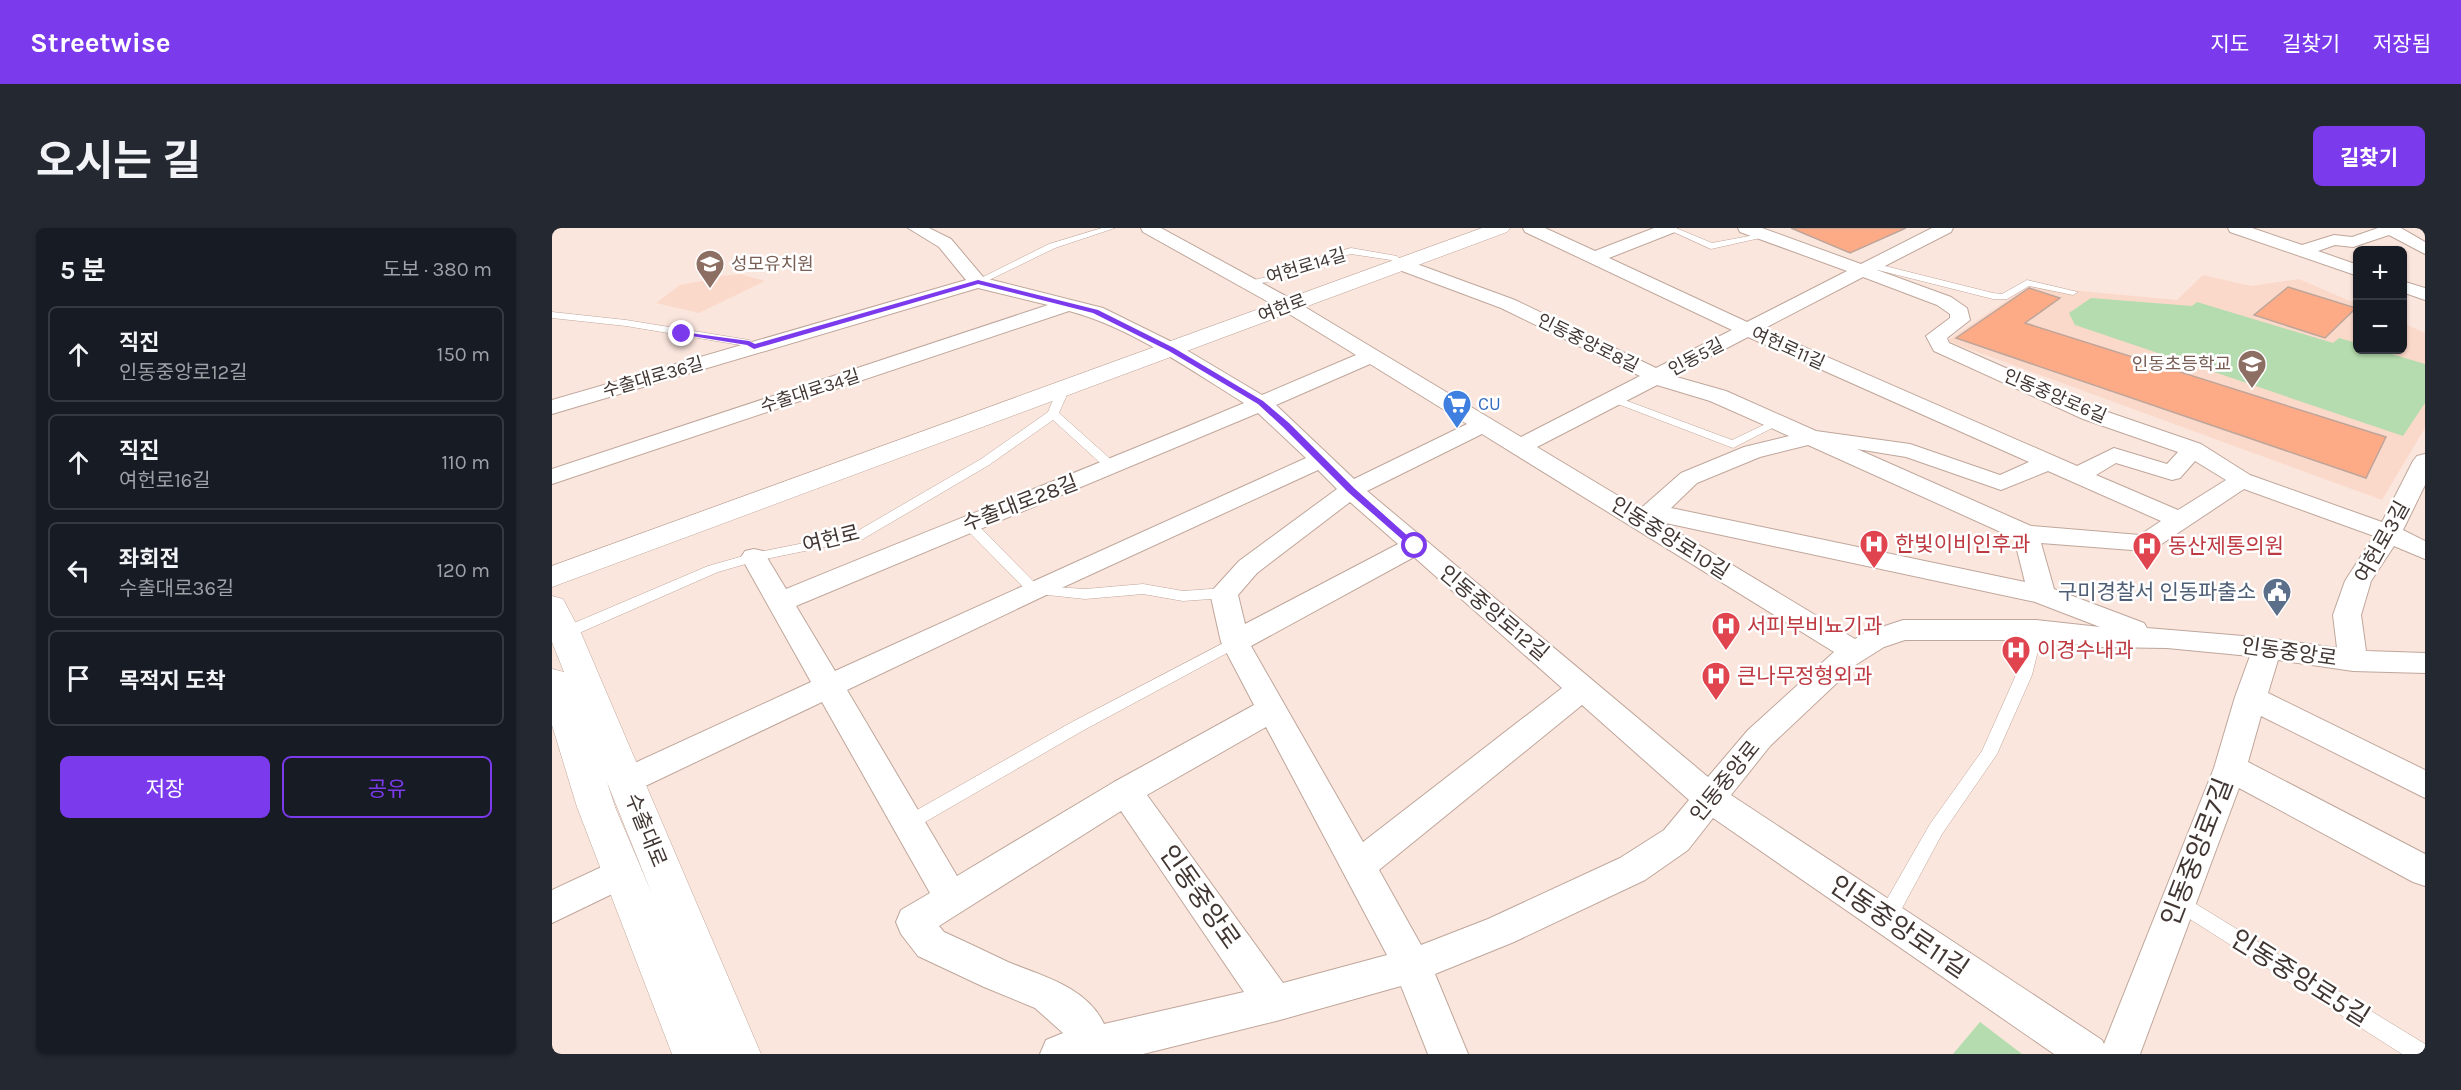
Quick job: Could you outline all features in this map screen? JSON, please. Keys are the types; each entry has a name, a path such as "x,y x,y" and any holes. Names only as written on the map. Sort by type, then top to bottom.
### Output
{"street":[{"path":"916,228 945,243 978,282"},
{"name":"여헌로14길","path":"1149,228 1288,305"},
{"name":"여헌로","path":"552,577 1500,228"},
{"name":"여헌로11길","path":"1531,228 1748,330 2179,520"},
{"path":"1594,258 1669,228"},
{"name":"인동5길","path":"1521,446 1945,228"},
{"path":"2236,228 2353,269"},
{"path":"2302,251 2334,240 2353,242 2391,229 2425,249"},
{"name":"인동중앙로6길","path":"1756,232 1864,268 1944,301 1960,312 1960,320 1936,336 1941,347 2091,414 2193,448 2242,480 2389,533 2425,551"},
{"name":"인동중앙로8길","path":"1400,264 1508,304 1658,377 1718,396 2026,534 2145,543 2179,520"},
{"name":"인동중앙로12길","path":"978,282 1096,312 1171,349 1260,403 1351,490 1711,799"},
{"name":"수출대로36길","path":"552,406 978,282"},
{"path":"2407,287 2425,294"},
{"name":"수출대로34길","path":"552,477 1068,305"},
{"name":"인동중앙로10길","path":"1288,305 1483,425 1642,517 1855,652"},
{"path":"1260,403 1372,356"},
{"name":"수출대로28길","path":"780,602 968,523 1112,467 1260,403"},
{"path":"1448,1054 1412,965 1235,642 1224,593 1248,567 1351,490 1483,425"},
{"path":"1642,517 1689,478 1752,452 1809,438 1834,439 1910,451 2001,483 2046,463"},
{"path":"2078,475 2114,455 2172,473 2193,448"},
{"path":"626,780 1034,590 1321,460"},
{"name":"여헌로3길","path":"2353,661 2348,615 2358,581 2389,533 2425,462"},
{"path":"2179,520 2242,480"},
{"name":"인동중앙로","path":"1642,517 1665,514 2042,594 2153,638"},
{"path":"2026,534 2042,594"},
{"path":"1235,642 1415,546"},
{"path":"754,557 906,824 951,898"},
{"name":"수출대로","path":"559,620 738,1054"},
{"name":"인동중앙로","path":"1076,1050 1274,1003 1412,965 1509,928 1589,891 1660,853 1676,840 1759,738 1855,652 1874,640 1903,630 2036,630 2267,648 2353,661 2425,663"},
{"name":"인동중앙로7길","path":"2120,1054 2230,768 2250,697 2267,648"},
{"path":"1358,867 1582,689"},
{"name":"수출대로","path":"555,696 564,745 596,807 695,1054"},
{"path":"2250,697 2425,784"},
{"path":"1076,1050 1085,1027 1049,995 997,975 931,944 914,922 1126,791 1271,710"},
{"path":"2230,768 2425,871"},
{"name":"인동중앙로","path":"1126,791 1274,1003"},
{"name":"인동중앙로11길","path":"1711,799 2088,1054"},
{"path":"552,907 623,872"}],"lane":[{"path":"978,282 1062,242 1111,228"},
{"path":"1669,228 1711,246 1756,232"},
{"name":"여헌로14길","path":"1246,283 1274,278 1318,259 1351,251 1394,258 1400,264"},
{"path":"1864,268 1993,296 2004,297 2027,283 2073,292"},
{"name":"수출대로36길","path":"552,315 636,324 682,334 749,344 754,347"},
{"path":"1063,390 1053,414 1112,467"},
{"name":"인동중앙로8길","path":"1614,399 1733,444 1776,423"},
{"name":"여헌로","path":"559,620 754,557 858,536 985,462 1053,414"},
{"path":"968,523 1034,590 1085,594 1143,589 1183,596 1224,593"},
{"path":"1886,919 1936,829 1989,753 2024,675 2036,630"},
{"path":"906,824 1078,726 1235,642"},
{"name":"인동중앙로5길","path":"2178,901 2421,1054"}],"shaded area":[{"name":"성모유치원","path":"740,274 765,281 699,313 656,303 680,285 707,280 711,277"},
{"name":"인동초등학교","path":"2203,275 2251,286 2299,279 2353,302 2353,354 2407,354 2407,325 2425,333 2425,428 2382,500 1947,341 2028,286 2177,300"}],"green space":[{"path":"2091,298 2192,306 2197,302 2333,343 2339,338 2353,342 2353,354 2391,354 2425,364 2425,403 2403,436 2075,325 2069,313"},
{"path":"1980,1022 2022,1054 1953,1054"}],"building":[{"path":"1791,228 1906,228 1850,253"},
{"path":"2288,287 2353,307 2353,311 2325,338 2254,315"},
{"path":"2029,288 2060,298 2025,323 2386,437 2366,478 1956,338"}],"place":[{"name":"성모유치원","path":"710,290"},
{"name":"인동초등학교","path":"2252,390"},
{"name":"CU","path":"1457,430"},
{"name":"한빛이비인후과","path":"1874,570"},
{"name":"동산제통의원","path":"2147,572"},
{"name":"구미경찰서 인동파출소","path":"2277,618"},
{"name":"서피부비뇨기과","path":"1726,652"},
{"name":"이경수내과","path":"2016,676"},
{"name":"큰나무정형외과","path":"1716,702"}],"route":[{"path":"682,334 749,344 754,347 978,282 1096,312 1171,349 1260,403 1286,425 1351,490 1415,546"}]}
